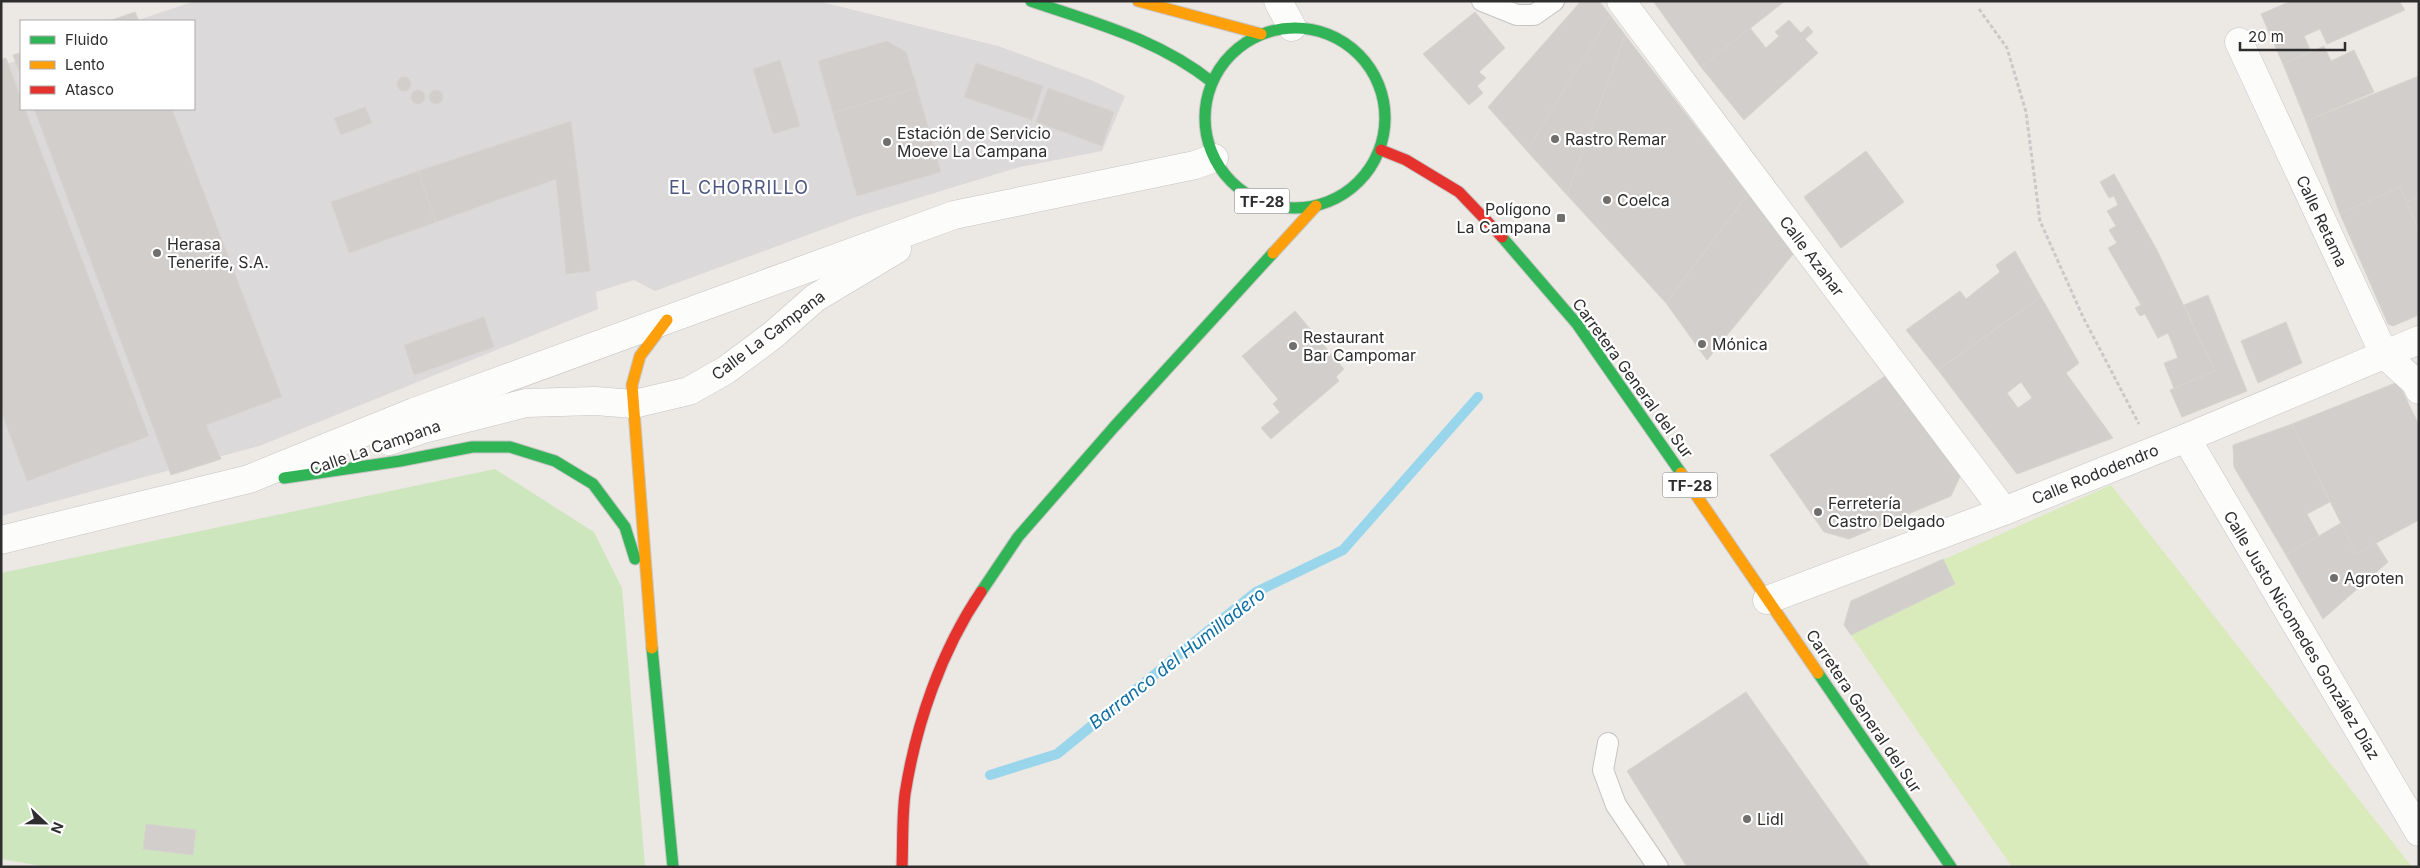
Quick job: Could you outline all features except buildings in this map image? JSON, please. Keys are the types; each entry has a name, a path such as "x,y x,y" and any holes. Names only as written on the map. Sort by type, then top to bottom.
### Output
{"main road":[{"path":"1031,1 1161,46 1193,65 1212,82"},
{"name":"TF-28","path":"1138,1 1261,34"},
{"name":"TF-28","path":"1292,27 1323,32 1352,47 1372,72 1384,102 1386,127 1381,150 1369,171 1349,190 1316,206 1285,208 1255,199 1230,181 1214,158 1205,118 1212,82 1232,53 1261,34 1292,27"},
{"name":"Carretera General del Sur","path":"1381,150 1406,160 1459,192 1509,245 1577,324 1657,437 1950,867"},
{"path":"902,867 904,794 925,708 949,645 971,606 1018,537 1114,427 1316,206"},
{"path":"666,320 640,356 632,385 647,596 673,867"},
{"path":"284,478 400,461 472,447 510,447 555,461 593,484 625,527 647,596"}],"street":[{"path":"1278,1 1292,27"},
{"name":"Calle Azahar","path":"1621,1 2004,511"},
{"name":"Calle Retama","path":"2239,42 2384,354 2415,382 2419,390"},
{"name":"Calle La Campana","path":"1,540 249,479 414,412 954,215 1195,165 1214,158"},
{"name":"Calle La Campana","path":"249,479 284,478 420,430 526,403 595,401 634,404 689,391 726,370 773,335 815,298 954,215"},
{"name":"Calle Rododendro","path":"1767,600 2004,511 2186,438 2419,340"},
{"name":"Calle Justo Nicomedes González Díaz","path":"2186,438 2419,832"}],"lane":[{"path":"1482,1 1517,15 1534,15 1554,1"},
{"path":"1608,743 1603,770 1616,805 1658,867"}],"path":[{"path":"1980,9 2007,48 2026,112 2040,221 2083,317 2154,451"}],"shaded area":[{"path":"195,1 818,1 998,46 1091,80 1125,96 1102,151 1020,167 859,216 655,291 634,280 596,292 598,309 262,445 1,516 1,66 20,59 20,110 195,110 195,20 138,20"}],"green space":[{"path":"495,469 594,532 622,588 645,867 48,867 1,859 1,573"},
{"path":"2111,485 2412,867 2012,867 1844,625 1851,601"}],"waterway":[{"name":"Barranco del Humilladero","path":"990,775 1057,754 1256,592 1343,550 1478,397"}],"traffic: fast":[{"path":"1031,1 1148,43 1170,54 1212,82"},
{"path":"1295,28 1329,35 1345,43 1364,61 1370,68 1381,92 1385,118 1378,152 1370,168 1352,187 1345,193 1321,204 1295,208 1261,201 1245,193 1226,175 1220,168 1209,144 1205,118 1212,84 1220,68 1238,49 1245,43 1269,32 1295,28"},
{"path":"1502,237 1577,324 1681,473"},
{"path":"981,592 1018,537 1114,427 1273,253"},
{"path":"284,478 400,461 472,447 510,447 555,461 593,484 625,527 635,559"},
{"path":"652,648 673,867"},
{"path":"1818,673 1951,867"}],"traffic: slow":[{"path":"1138,1 1261,34"},
{"path":"1273,253 1316,206"},
{"path":"652,648 632,385 640,356 667,320"},
{"path":"1681,473 1818,673"}],"traffic: jam":[{"path":"1381,150 1406,160 1459,192 1502,237"},
{"path":"902,867 905,794 923,715 942,663 981,592"}],"place":[{"name":"Rastro Remar","path":"1555,139"},
{"name":"Estación de Servicio Moeve La Campana","path":"887,142"},
{"name":"Coelca","path":"1607,200"},
{"name":"Polígono La Campana","path":"1561,218"},
{"name":"Herasa Tenerife, S.A.","path":"157,253"},
{"name":"Mónica","path":"1702,344"},
{"name":"Restaurant Bar Campomar","path":"1293,346"},
{"name":"Ferretería Castro Delgado","path":"1818,512"},
{"name":"Agroten","path":"2334,578"},
{"name":"Lidl","path":"1747,819"}],"district":[{"name":"EL CHORRILLO","path":"739,187"}]}
